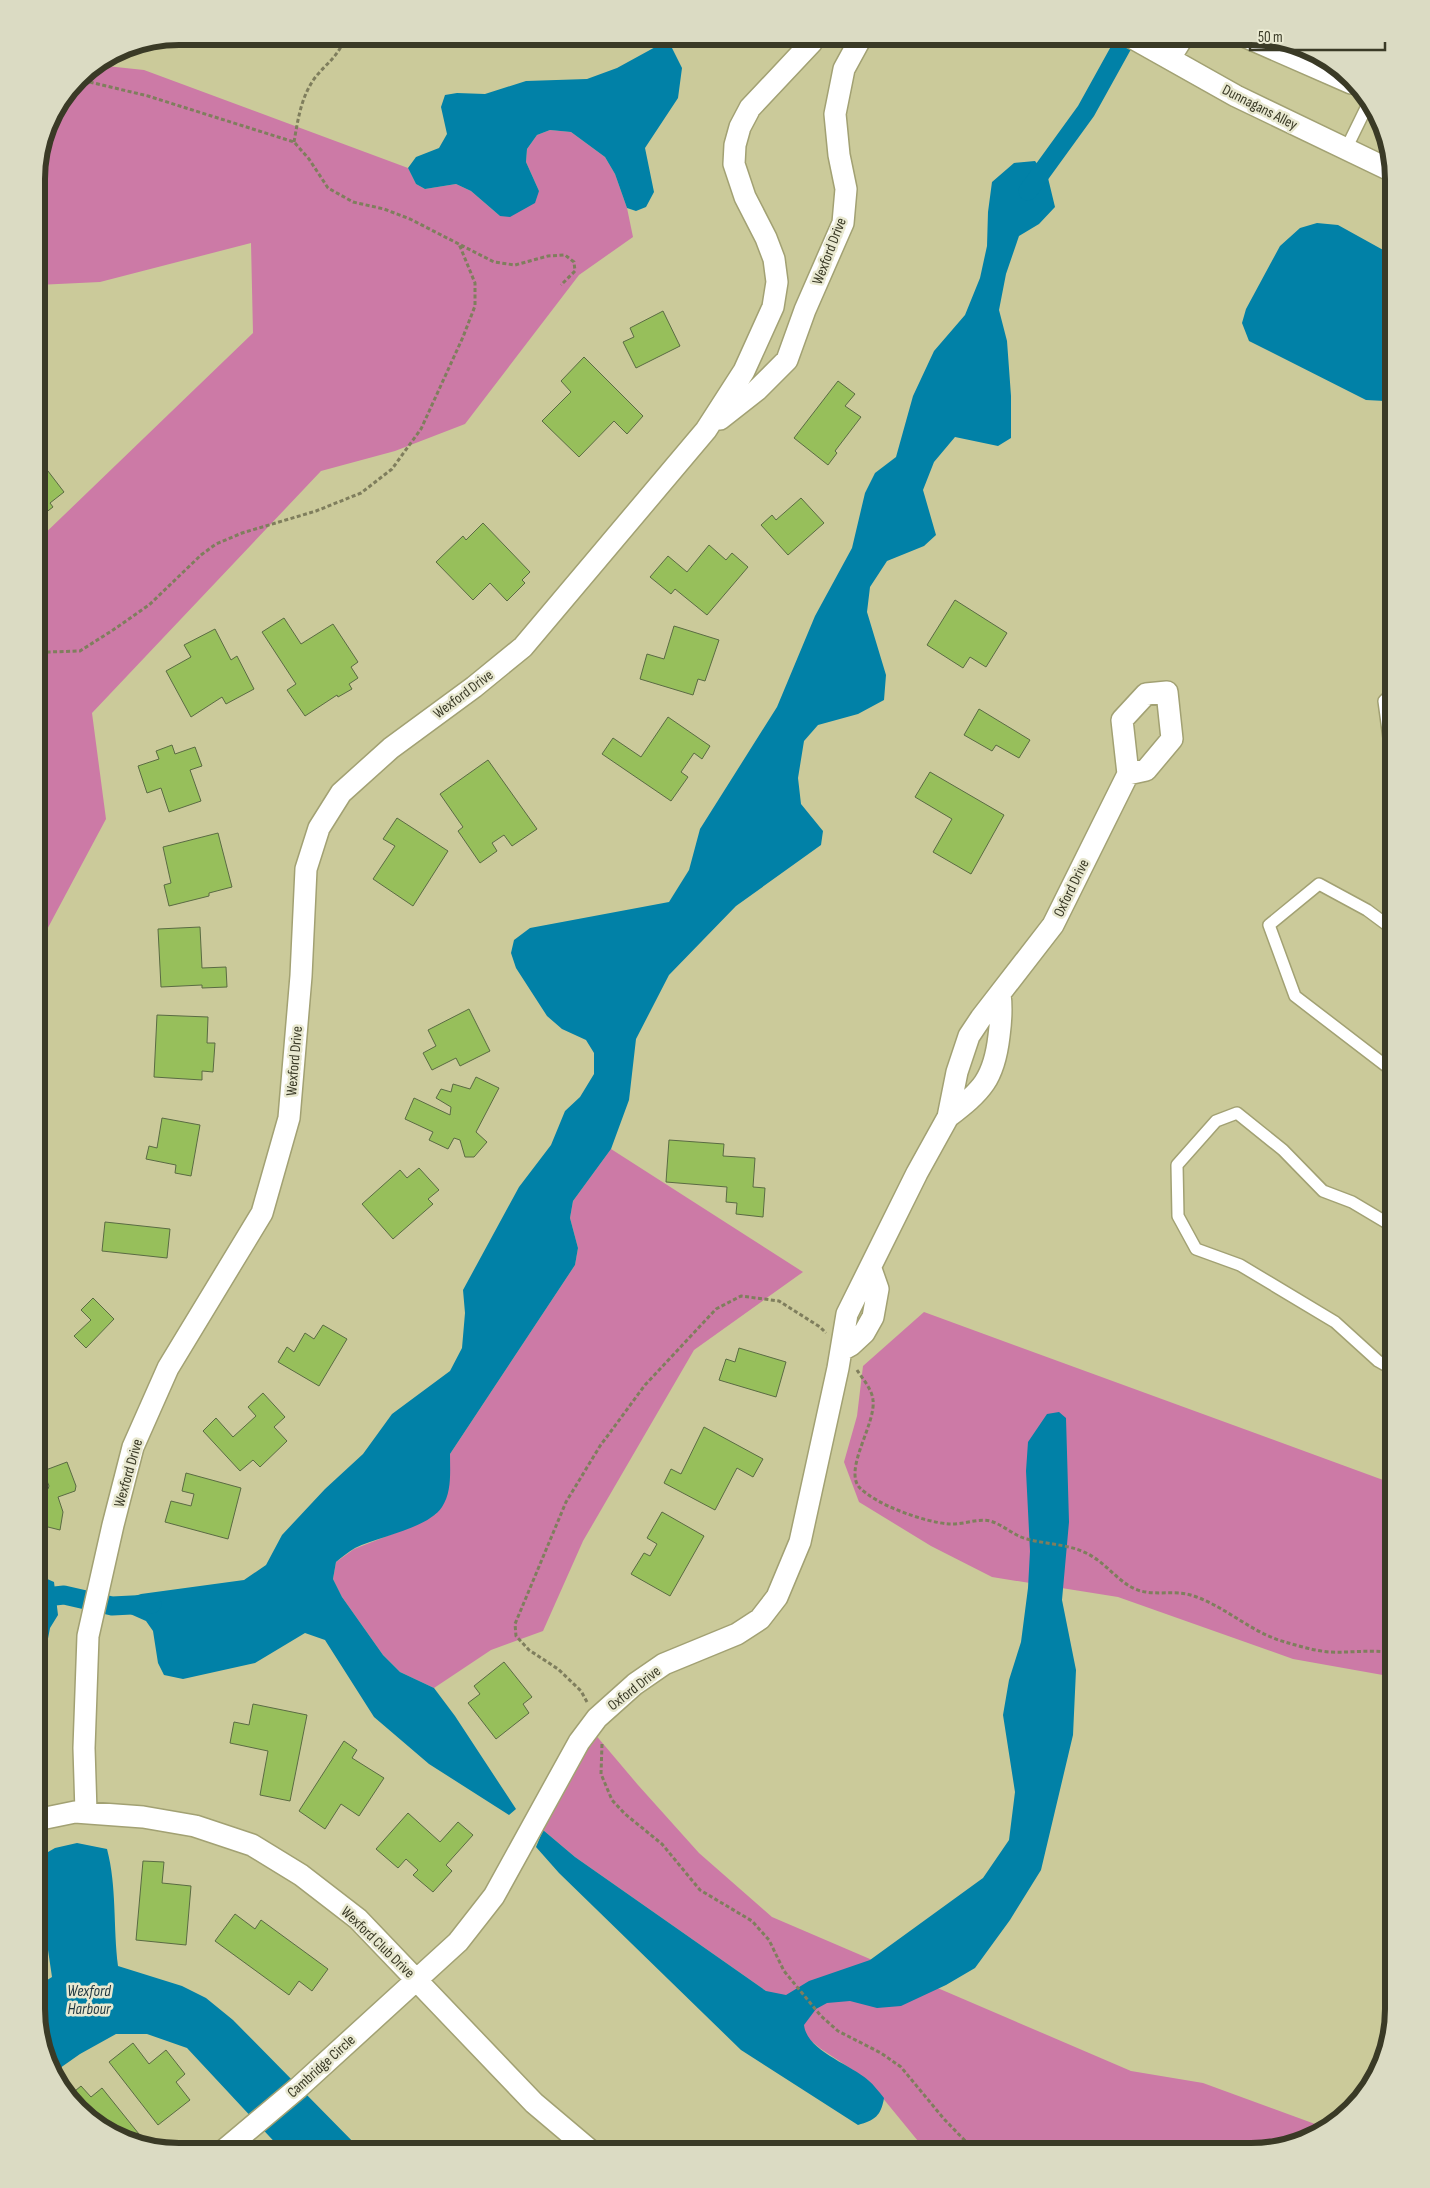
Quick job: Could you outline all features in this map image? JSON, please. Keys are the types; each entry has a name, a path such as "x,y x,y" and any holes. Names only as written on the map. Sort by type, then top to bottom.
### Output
{"street":[{"name":"Wexford Drive","path":"86,1812 84,1748 88,1636 113,1525 133,1447 168,1368 262,1212 289,1118 301,976 306,869 319,828 341,793 391,748 474,687 524,647 706,430 744,371 773,307 777,282 772,252 745,197 734,164 735,145 740,127 750,108 809,45"},
{"name":"Wexford Drive","path":"706,430 757,390 787,360 805,310 843,223 846,190 839,155 835,114 844,69 857,45"},
{"name":"Dunnagans Alley","path":"1147,45 1236,96 1384,167"},
{"path":"1170,58 1178,45"},
{"path":"1270,47 1338,77"},
{"name":"Oxford Drive","path":"416,1978 458,1942 494,1896 579,1742 597,1718 635,1684 664,1664 737,1634 760,1619 777,1596 800,1542 842,1350 847,1314 917,1174 948,1117 957,1072 970,1036 1053,924 1128,774"},
{"name":"Oxford Drive","path":"948,1117 978,1092 992,1073 997,1055 1002,1013 1000,994"},
{"name":"Wexford Club Drive","path":"45,1818 75,1812 143,1817 195,1826 252,1845 301,1875 358,1919 534,2103 581,2143"},
{"name":"Cambridge Circle","path":"233,2143 319,2068 416,1978"}],"lane":[{"path":"1346,149 1365,110"},
{"path":"1385,923 1368,910 1319,884 1269,925 1295,996 1385,1065"},
{"path":"1385,1222 1352,1202 1323,1191 1283,1150 1237,1113 1216,1121 1177,1165 1178,1216 1196,1249 1240,1265 1327,1318 1385,1365"}],"path":[{"path":"294,142 302,101 314,79 340,52 343,45"},
{"path":"88,81 148,96 294,142 310,158 328,188 353,202 384,209 410,219 494,262 515,265 548,256 565,255 574,262 575,271 562,285"},
{"path":"45,654 48,652 80,650 113,630 149,605 201,555 216,544 242,533 316,511 361,493 392,469 421,429 475,306 475,283 459,244"},
{"path":"967,2143 944,2119 901,2067 881,2053 838,2031 821,2016 794,1986 784,1972 768,1940 752,1921 700,1890 662,1844 624,1814 612,1800 601,1774 602,1730 581,1690 558,1669 529,1650 516,1636 515,1624 523,1600 540,1567 566,1502 600,1446 645,1385 684,1341 716,1309 742,1296 779,1301 820,1327 852,1361 873,1399 872,1418 854,1470 858,1485 872,1498 931,1521 950,1524 987,1520 999,1524 1026,1539 1072,1548 1093,1556 1112,1574 1134,1588 1152,1594 1180,1593 1195,1596 1243,1623 1283,1642 1329,1652 1373,1650 1385,1652"}],"shaded area":[{"path":"108,66 144,70 408,168 416,184 425,189 456,184 471,191 500,216 539,191 526,162 527,149 537,135 550,130 571,132 605,157 615,174 627,208 633,237 579,275 465,424 395,451 321,471 92,713 106,819 45,933 45,533 253,333 251,243 100,282 45,285 45,170 50,144 63,112 78,91 91,78"},
{"path":"611,1149 803,1272 694,1350 583,1541 543,1631 491,1650 434,1688 400,1672 383,1655 342,1597 333,1579 336,1562 354,1549 418,1524 436,1514 450,1478 450,1454 575,1265 578,1248 570,1218 573,1201"},
{"path":"924,1312 1385,1481 1385,1675 1293,1659 1118,1597 992,1577 931,1546 859,1502 844,1462 857,1416 863,1366"},
{"path":"594,1733 699,1853 772,1917 1131,2071 1203,2083 1318,2125 1286,2138 1251,2143 920,2143 868,2080 805,2036 766,1991 575,1857 543,1830"}],"water":[{"path":"659,45 672,48 682,68 678,98 645,148 654,192 646,207 636,211 627,208 615,174 605,157 571,132 550,130 537,135 527,149 526,162 539,191 535,203 510,217 500,216 471,191 456,184 425,189 416,184 408,168 416,157 439,148 447,134 441,107 445,95 457,93 485,94 526,81 587,79 617,68"},
{"path":"1035,161 1048,178 1055,207 1039,224 1019,236 1006,274 999,310 1007,341 1011,396 1011,438 998,446 955,437 934,462 923,490 936,535 924,546 887,561 870,587 867,612 886,675 884,700 858,714 818,725 804,741 798,778 801,804 823,831 821,845 736,906 669,975 636,1039 629,1100 611,1149 573,1201 570,1218 578,1248 575,1265 450,1454 449,1488 442,1507 435,1515 425,1521 355,1548 336,1562 333,1579 342,1597 383,1655 400,1672 434,1688 455,1716 516,1809 509,1815 429,1764 374,1717 325,1640 305,1633 255,1663 183,1679 164,1675 158,1663 153,1631 146,1621 128,1613 126,1599 141,1594 244,1580 266,1565 282,1535 325,1489 363,1454 392,1414 450,1371 462,1348 465,1313 463,1290 519,1187 551,1145 565,1111 580,1097 594,1074 594,1053 586,1040 562,1029 547,1016 516,968 511,953 514,940 530,928 669,902 689,870 700,829 777,707 815,616 852,548 865,493 875,473 896,457 913,396 934,351 965,315 980,278 987,246 988,212 992,182 1014,163"},
{"path":"1317,223 1338,225 1385,251 1385,401 1366,400 1249,341 1242,323 1246,309 1280,246 1300,228"},
{"path":"1059,1412 1066,1418 1069,1522 1062,1600 1076,1670 1073,1735 1041,1870 1010,1920 975,1968 946,1985 901,2006 877,2008 850,2001 827,2003 816,2009 804,2025 807,2034 821,2050 868,2080 884,2098 879,2113 873,2119 858,2125 741,2050 559,1873 536,1847 543,1830 575,1857 766,1991 786,1995 809,1981 870,1960 983,1878 1009,1840 1015,1792 1003,1715 1009,1680 1021,1642 1028,1588 1030,1551 1026,1471 1028,1442 1047,1414"},
{"path":"45,1578 54,1582 58,1615 50,1628 45,1654"},
{"name":"Wexford Harbour","path":"77,1843 107,1849 114,1892 118,1966 182,1986 206,1998 233,2020 354,2143 276,2143 187,2048 147,2034 116,2034 80,2054 59,2069 50,2044 45,2009 45,1981 52,1977 45,1941 45,1854 55,1848"}],"building":[{"path":"663,311 680,346 636,368 623,342 634,337 630,328"},
{"path":"584,357 643,416 627,434 614,421 579,457 542,421 571,392 561,381"},
{"path":"838,381 855,394 845,406 861,417 835,451 837,453 828,465 794,438"},
{"path":"45,467 64,492 50,503 53,507 45,513"},
{"path":"801,498 824,523 788,555 761,525 772,515 776,520"},
{"path":"483,523 530,572 522,580 525,583 507,601 490,583 473,600 436,562 463,536 466,540"},
{"path":"709,545 726,560 732,553 748,567 707,615 675,589 671,594 650,577 668,556 687,572"},
{"path":"955,600 1007,633 986,667 970,657 963,668 927,645"},
{"path":"284,618 301,644 333,624 358,662 351,667 358,678 349,684 352,689 338,697 337,695 305,716 287,690 296,684 262,632"},
{"path":"674,626 719,640 705,681 698,679 693,695 640,679 647,654 664,659"},
{"path":"215,629 231,660 237,656 254,689 226,704 222,697 191,717 166,671 191,657 184,645"},
{"path":"979,709 1030,740 1019,758 996,745 992,751 964,735"},
{"path":"668,717 710,746 702,759 694,753 681,772 688,777 671,801 602,754 613,738 641,757"},
{"path":"172,745 175,754 195,747 202,766 190,770 201,801 169,812 161,788 147,793 138,766 159,759 156,751"},
{"path":"488,760 537,829 512,846 504,835 492,843 497,851 480,863 458,831 463,827 440,794"},
{"path":"930,772 1004,815 971,874 933,852 952,819 915,797"},
{"path":"397,818 448,851 413,906 373,879 395,846 383,839"},
{"path":"218,833 232,887 209,893 209,896 169,906 164,885 171,883 163,847"},
{"path":"200,927 202,968 226,967 227,987 202,988 202,985 161,987 158,929"},
{"path":"469,1009 490,1051 460,1066 456,1058 432,1070 423,1053 436,1046 428,1030"},
{"path":"157,1015 208,1017 207,1043 215,1043 213,1072 202,1071 202,1080 154,1077"},
{"path":"476,1077 499,1088 476,1132 487,1142 474,1157 465,1157 460,1140 454,1138 448,1149 429,1140 433,1132 405,1119 414,1098 450,1115 451,1107 436,1098 441,1089 451,1092 453,1084 470,1089"},
{"path":"162,1118 200,1125 191,1176 175,1173 176,1165 146,1159 149,1146 157,1148"},
{"path":"669,1140 724,1144 723,1156 755,1158 753,1187 765,1188 763,1217 736,1214 737,1203 726,1202 727,1187 666,1182"},
{"path":"419,1168 439,1190 428,1199 433,1204 393,1239 362,1204 400,1170 407,1178"},
{"path":"105,1222 170,1229 167,1258 102,1251"},
{"path":"93,1298 114,1319 86,1348 74,1336 91,1320 81,1310"},
{"path":"323,1325 347,1339 319,1386 278,1362 287,1347 294,1352 305,1333 314,1339"},
{"path":"739,1348 786,1362 776,1397 719,1380 726,1359 735,1362"},
{"path":"263,1393 285,1417 274,1427 287,1441 260,1467 253,1460 240,1471 203,1431 216,1418 233,1437 256,1416 248,1407"},
{"path":"704,1427 763,1459 753,1477 737,1468 715,1510 664,1483 671,1469 681,1474"},
{"path":"67,1462 76,1486 75,1491 58,1497 63,1512 60,1530 45,1526 45,1488 48,1489 49,1486 45,1470"},
{"path":"186,1473 241,1488 228,1539 165,1522 171,1501 191,1506 194,1494 182,1491"},
{"path":"662,1512 704,1536 670,1596 631,1574 644,1553 650,1556 657,1544 647,1538"},
{"path":"504,1662 532,1697 523,1704 529,1713 496,1739 468,1703 480,1694 474,1686"},
{"path":"253,1704 307,1715 290,1801 260,1795 268,1751 230,1743 234,1722 249,1725"},
{"path":"344,1741 357,1750 352,1758 384,1778 359,1816 341,1804 325,1829 299,1811"},
{"path":"408,1813 440,1842 458,1822 473,1835 446,1865 452,1871 433,1892 413,1875 418,1870 406,1859 398,1868 376,1849"},
{"path":"143,1861 164,1862 162,1883 191,1886 186,1945 136,1940"},
{"path":"235,1914 255,1929 261,1920 328,1969 312,1991 299,1981 289,1995 215,1941"},
{"path":"133,2043 149,2064 166,2050 185,2074 176,2082 190,2100 158,2125 109,2062"},
{"path":"81,2086 91,2097 102,2088 142,2137 128,2133 97,2115 74,2092"}],"waterway":[{"path":"1028,191 1086,111 1123,45"},
{"path":"45,1597 64,1595 112,1606 152,1604"}]}
